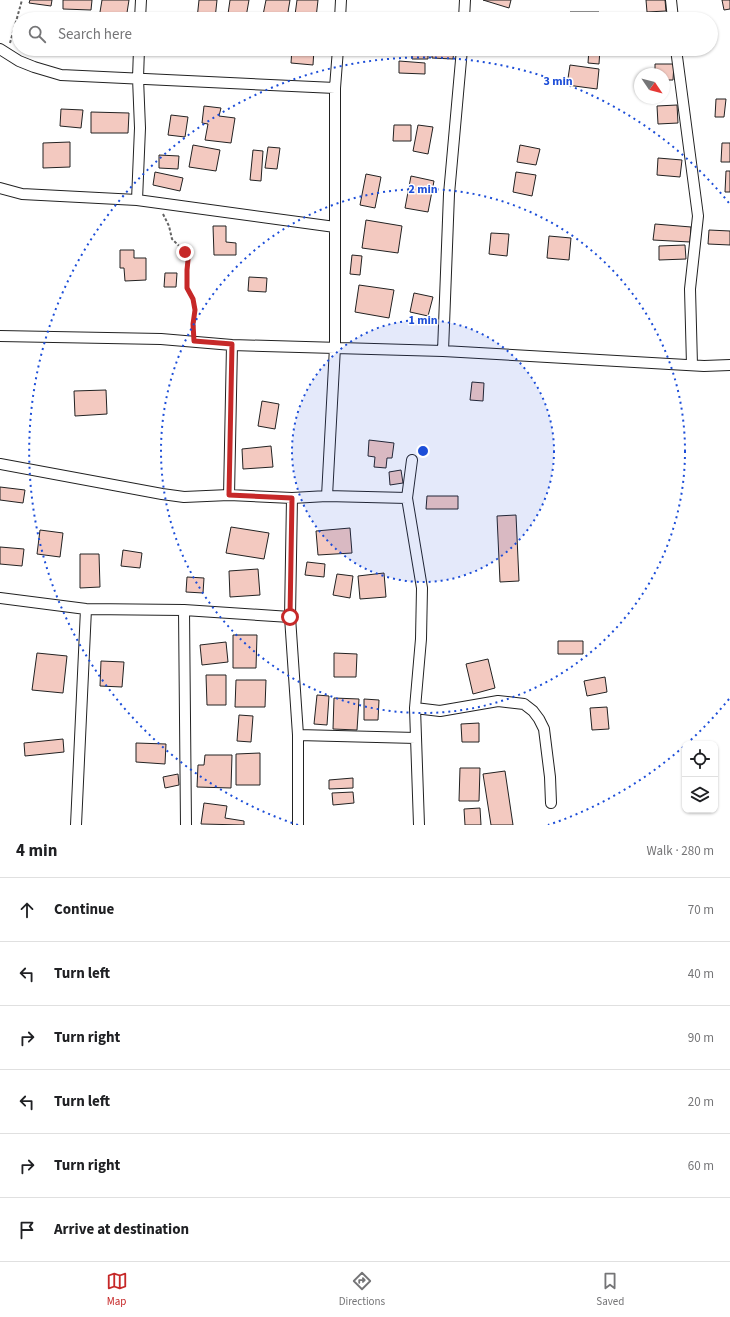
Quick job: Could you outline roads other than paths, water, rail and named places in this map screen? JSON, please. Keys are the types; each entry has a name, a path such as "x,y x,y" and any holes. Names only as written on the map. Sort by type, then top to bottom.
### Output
{"street":[{"path":"140,12 141,0"},
{"path":"340,12 341,0"},
{"path":"464,12 465,0"},
{"path":"671,0 672,12"},
{"path":"4,51 19,61 61,75 335,88"},
{"path":"137,200 140,128 139,56"},
{"path":"326,496 335,347 335,88 337,56"},
{"path":"443,351 449,194 461,56"},
{"path":"677,56 698,216 690,289 692,365"},
{"path":"0,188 22,194 157,202 335,227"},
{"path":"0,336 161,339 232,344 443,351 692,365 730,365"},
{"path":"229,495 232,344"},
{"path":"412,460 407,498 422,588 421,639 415,708 419,825"},
{"path":"0,464 184,497 229,495 292,498 326,496 407,498"},
{"path":"292,498 290,617 298,735 298,825"},
{"path":"0,598 86,609 184,610 290,617"},
{"path":"76,825 86,609"},
{"path":"184,610 186,825"},
{"path":"415,708 440,711 498,701 524,704 533,711 544,729 550,777 551,803"},
{"path":"298,735 416,738"}]}
